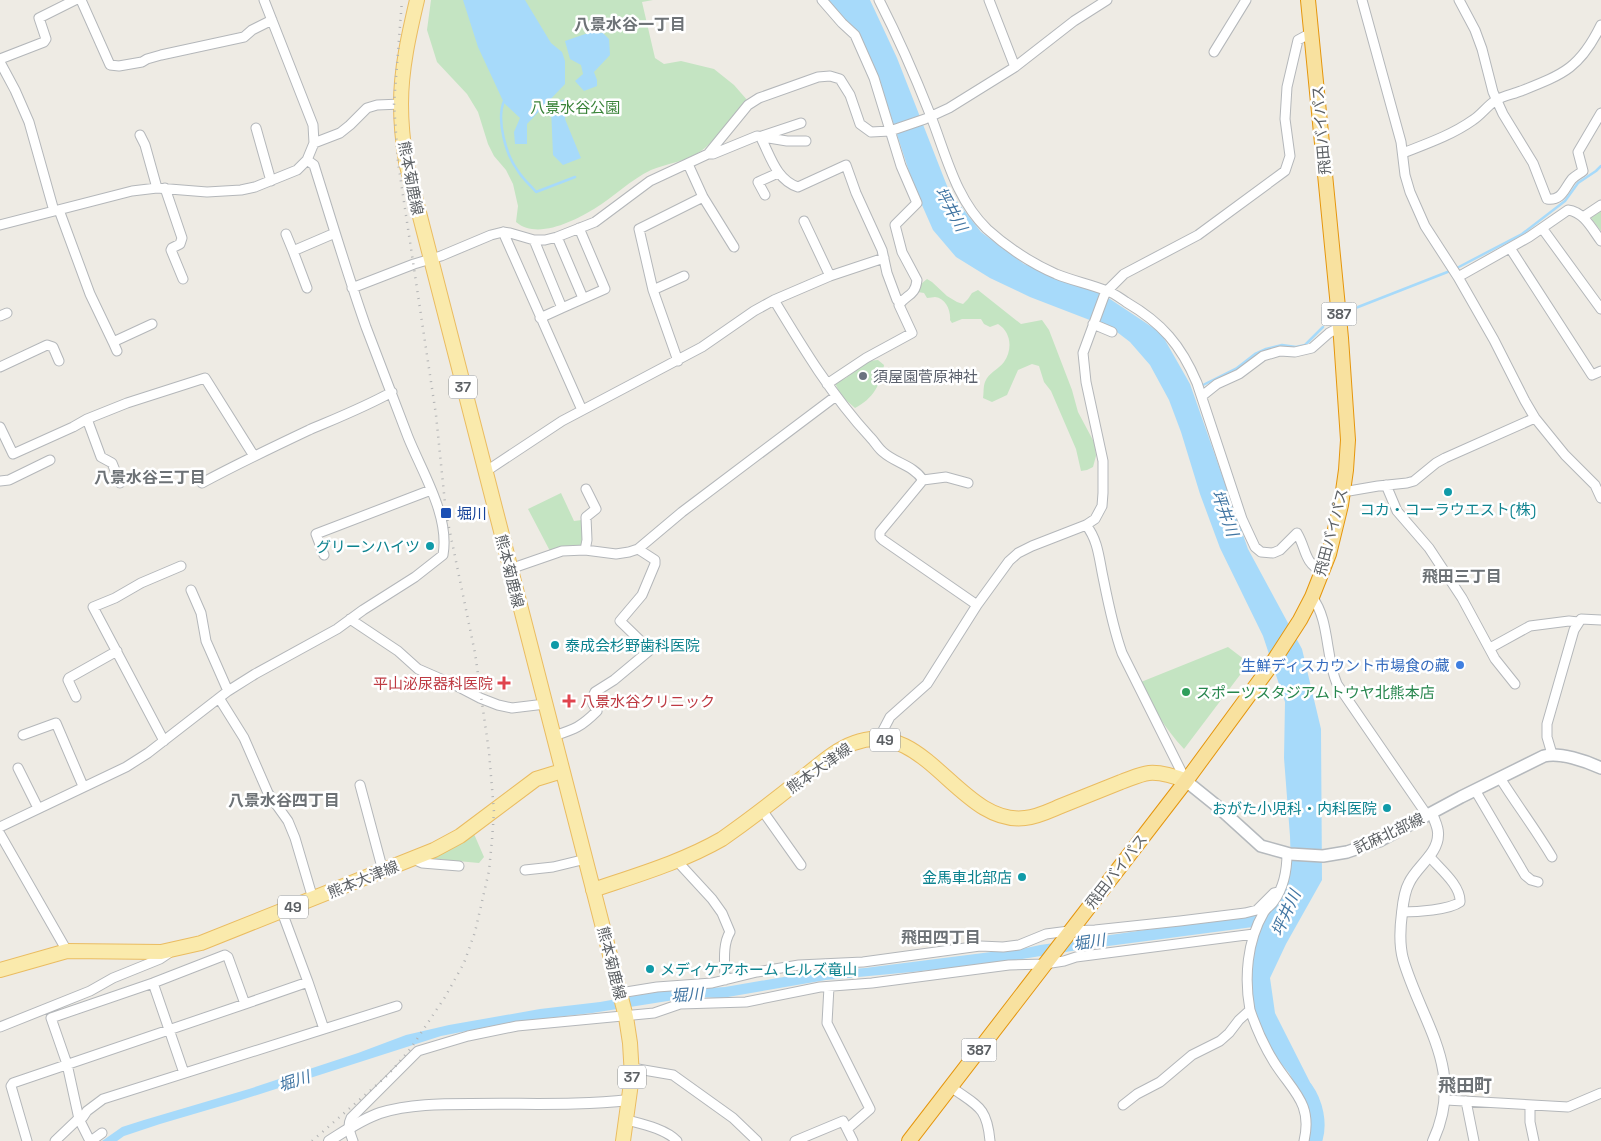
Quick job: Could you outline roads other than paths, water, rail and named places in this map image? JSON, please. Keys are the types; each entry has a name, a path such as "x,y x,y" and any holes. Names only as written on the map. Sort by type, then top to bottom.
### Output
{"highway":[{"name":"飛田バイパス","path":"909,1141 1186,781 1271,665 1300,620 1312,597 1329,554 1343,492 1348,440 1340,327 1308,0"}],"main road":[{"name":"熊本菊鹿線","path":"417,0 403,66 401,104 406,162 484,472 625,1015 632,1068 623,1141"},
{"name":"熊本大津線","path":"593,890 706,849 762,810 843,748 853,743 879,738 910,748 977,802 995,814 1011,818 1025,818 1042,814 1126,780 1149,773 1174,776 1186,781"},
{"name":"託麻北部線","path":"1186,781 1261,846 1288,853 1323,856 1347,852 1372,844 1534,760 1552,754"},
{"path":"1552,754 1601,768"},
{"name":"熊本大津線","path":"0,970 67,952 161,952 212,940 412,859 460,836 536,779 562,771"}],"street":[{"path":"75,0 40,18 46,36 44,42 0,60 3,74 15,90 29,122 37,155 56,210 90,294 117,351"},
{"path":"81,0 110,65 119,66 244,36 272,20"},
{"path":"0,225 132,191 161,188 207,192 242,190 297,170 307,160 314,143 313,125 264,0"},
{"path":"822,0 855,35 894,130 901,166 917,203 895,225 902,252 917,280 913,293 899,304 912,333 866,358 827,384"},
{"path":"879,0 895,30 928,117 956,184 968,206 986,228 1023,256 1056,274 1106,294 1147,314 1165,331 1177,345 1190,367 1202,396 1242,519 1255,547 1261,552 1273,553 1280,550 1297,533 1308,561 1322,572"},
{"path":"989,0 1015,67"},
{"path":"708,154 748,105 759,98 818,76 830,76 840,79 845,85 860,124 871,132 894,130 928,117 963,99 1015,67 1074,22 1107,0"},
{"path":"1214,52 1246,0"},
{"path":"1362,0 1391,101 1403,153 1405,175 1420,214 1494,340 1524,401 1535,418 1565,455 1598,482 1601,498"},
{"path":"1458,0 1478,36 1491,85 1503,114 1533,163 1547,199 1578,212 1601,241"},
{"path":"1403,153 1473,120 1497,100 1553,77 1571,67 1580,59 1601,25"},
{"path":"879,738 890,717 927,684 977,605 1009,560 1018,553 1044,540 1086,525 1095,519 1102,506 1103,461 1086,382 1083,353 1106,294 1124,274 1198,235 1285,171 1290,156 1285,119 1286,87 1298,40 1311,33"},
{"path":"314,143 340,132 367,108 377,105 401,104"},
{"path":"1458,277 1542,228 1560,205 1562,195 1572,180 1582,171 1578,152 1601,113"},
{"path":"352,288 503,232 534,240 557,237 595,222 650,181 708,154 713,154 757,136 801,123"},
{"path":"256,128 271,181"},
{"path":"140,134 182,238 180,244 171,250 184,279"},
{"path":"762,136 762,140 778,172 784,180 798,187 846,165 856,193 878,240 897,300 902,301"},
{"path":"762,136 787,142 806,141"},
{"path":"0,827 126,766 164,741 228,691 254,674 337,629 415,577 443,555 444,543 441,518 408,437 352,288 314,164 307,160"},
{"path":"688,164 703,197 734,247"},
{"path":"765,195 758,182 778,172"},
{"path":"678,361 653,290 638,229 703,197"},
{"path":"1583,217 1601,205"},
{"path":"804,221 830,276"},
{"path":"540,318 605,289 579,228"},
{"path":"1542,228 1601,309"},
{"path":"503,232 582,410"},
{"path":"293,251 335,233"},
{"path":"286,234 307,288"},
{"path":"557,237 583,298"},
{"path":"534,240 562,308"},
{"path":"1510,248 1592,375 1601,371"},
{"path":"484,472 536,437 582,410 702,347 754,311 774,300 830,276 884,258"},
{"path":"653,290 684,276"},
{"path":"774,300 813,364 853,418 882,452 911,468 923,480"},
{"path":"1094,322 1112,332"},
{"path":"113,342 152,324"},
{"path":"1202,396 1217,384 1239,374 1263,356 1280,351 1295,352 1312,348 1329,333 1340,327"},
{"path":"1,364 47,345 53,347 58,361"},
{"path":"0,427 13,454 87,419 127,403 205,378 254,456"},
{"path":"202,483 254,456 362,408 392,392"},
{"path":"510,570 555,552 585,550 616,554 638,548 682,512 836,396"},
{"path":"1343,492 1414,481 1445,458 1535,418"},
{"path":"87,419 101,456 112,463 120,483"},
{"path":"0,481 9,480 50,460"},
{"path":"968,483 946,477 923,480 880,532 880,537 977,605"},
{"path":"1386,485 1397,511 1429,548 1452,581 1496,659 1515,684"},
{"path":"585,550 587,540 585,519 596,509 586,489"},
{"path":"324,555 316,534 431,490"},
{"path":"1086,525 1094,535 1099,552 1116,638 1186,781"},
{"path":"554,736 578,728 586,723 598,712 592,699 595,692 614,680 650,650 620,621 642,595 655,564 654,560 638,548"},
{"path":"164,741 93,607 115,598 140,583 180,566"},
{"path":"191,590 201,613 206,641 228,691"},
{"path":"1312,597 1322,614 1329,660 1337,684 1437,826 1438,836 1432,852 1408,884 1400,932 1403,958 1440,1053 1446,1100 1438,1131 1433,1141"},
{"path":"350,619 398,651 418,669 480,698 512,708 545,704"},
{"path":"1552,754 1547,724 1574,630 1581,619 1601,620"},
{"path":"1490,648 1530,626 1569,621 1578,622"},
{"path":"76,697 68,680 69,678 117,651"},
{"path":"219,698 244,738 268,793 288,821 295,838 313,900"},
{"path":"23,735 56,723 83,786"},
{"path":"18,768 38,808"},
{"path":"1500,778 1512,798 1533,825 1552,857"},
{"path":"360,785 383,871"},
{"path":"1475,790 1525,876 1530,880 1538,882"},
{"path":"762,810 801,865"},
{"path":"0,834 64,943 67,952"},
{"path":"1288,853 1287,870 1279,892 1274,903 1265,910 1255,932 1250,953 1247,994 1250,1010 1259,1035 1275,1063 1302,1102 1307,1125 1304,1141"},
{"path":"1402,912 1429,910 1455,905 1460,902 1459,894 1453,883 1429,856"},
{"path":"412,859 422,863 459,866"},
{"path":"525,870 553,867 586,859"},
{"path":"677,861 722,913 730,932 726,937 725,980"},
{"path":"620,994 657,986 725,980 799,965 863,962 980,946 1003,947 1019,945 1046,934 1245,913 1258,910 1274,894 1279,892"},
{"path":"282,912 324,1029"},
{"path":"353,1141 349,1128 351,1118 412,1055 425,1047 468,1036 517,1026 654,1013 680,1004 746,1002 829,987 1009,965 1064,961 1076,957 1255,932"},
{"path":"0,1027 160,959 174,950"},
{"path":"51,1018 153,983 225,955 228,957 245,1004"},
{"path":"27,1141 11,1086 13,1083 308,982"},
{"path":"153,983 184,1073"},
{"path":"829,987 827,1023 870,1109 848,1129"},
{"path":"54,1141 94,1105 103,1100 397,1006"},
{"path":"47,1008 67,1064 79,1119 90,1141 102,1133"},
{"path":"1123,1105 1137,1094 1160,1082 1192,1055 1220,1040 1250,1010"},
{"path":"632,1068 674,1075 733,1118 757,1141"},
{"path":"951,1087 982,1110 987,1118 990,1141"},
{"path":"1446,1100 1568,1107 1601,1093"},
{"path":"330,1141 349,1128 378,1114 416,1106 442,1104 601,1103 629,1100"},
{"path":"1466,1101 1474,1141"},
{"path":"1530,1105 1530,1122 1534,1141"},
{"path":"627,1120 650,1126 677,1141"},
{"path":"795,1141 843,1121 854,1141"}],"water":[{"path":"463,0 525,0 551,43 562,52 565,61 565,84 527,124 527,144 515,144 514,132 520,118 504,103 478,47"},
{"path":"827,0 870,0 897,58 949,191 981,232 1024,264 1101,293 1161,333 1190,384 1248,549 1302,649 1321,729 1322,880 1286,944 1270,978 1275,1013 1320,1102 1310,1110 1289,1073 1278,1060 1264,1037 1254,1008 1252,990 1252,960 1260,931 1253,927 1003,962 826,980 722,998 693,997 592,1013 513,1022 441,1036 160,1124 124,1136 117,1141 102,1141 122,1127 249,1089 406,1035 449,1025 662,991 725,987 813,972 865,968 1017,950 1271,910 1280,901 1291,868 1284,758 1285,702 1263,636 1220,548 1169,400 1150,365 1130,342 1113,329 1030,297 990,278 956,257 933,230 914,187 879,79 854,27 841,19"},
{"path":"591,32 603,33 609,39 610,55 594,72 597,86 584,91 575,81 583,74 581,65 570,59 565,41"},
{"path":"563,99 566,108 565,119 581,158 563,165 553,155 551,108"}],"waterway":[{"path":"504,101 501,118 506,147 518,171 536,192 575,177"},
{"path":"1455,269 1522,234 1565,201 1578,183 1601,166"},
{"path":"1353,309 1450,271"},
{"path":"1201,386 1237,368 1255,354 1266,349 1282,345 1296,347 1305,345 1323,327"},
{"name":"坪井川","path":"1305,1089 1316,1114 1317,1128 1314,1141"}],"railway":[{"path":"312,1141 388,1075 411,1048 445,997 464,963 475,932 489,871 492,840 494,812 489,752 475,653 446,513 436,415 398,162 394,104 402,0"}],"place":[{"name":"須屋園菅原神社","path":"863,376"},
{"name":"コカ・コーラウエスト(株)","path":"1448,492"},
{"name":"堀川","path":"446,513"},
{"name":"グリーンハイツ","path":"430,546"},
{"name":"泰成会杉野歯科医院","path":"555,645"},
{"name":"生鮮ディスカウント市場食の藏","path":"1460,665"},
{"name":"平山泌尿器科医院","path":"504,683"},
{"name":"スポーツスタジアムトウヤ北熊本店","path":"1186,692"},
{"name":"八景水谷クリニック","path":"569,701"},
{"name":"おがた小児科・内科医院","path":"1387,808"},
{"name":"金馬車北部店","path":"1022,877"},
{"name":"メディケアホーム ヒルズ竜山","path":"650,969"}],"district":[{"name":"八景水谷一丁目","path":"630,24"},
{"name":"八景水谷三丁目","path":"150,477"},
{"name":"飛田三丁目","path":"1462,576"},
{"name":"八景水谷四丁目","path":"284,800"},
{"name":"飛田四丁目","path":"941,937"},
{"name":"飛田町","path":"1465,1085"}],"park label":[{"name":"八景水谷公園","path":"575,107"}]}
